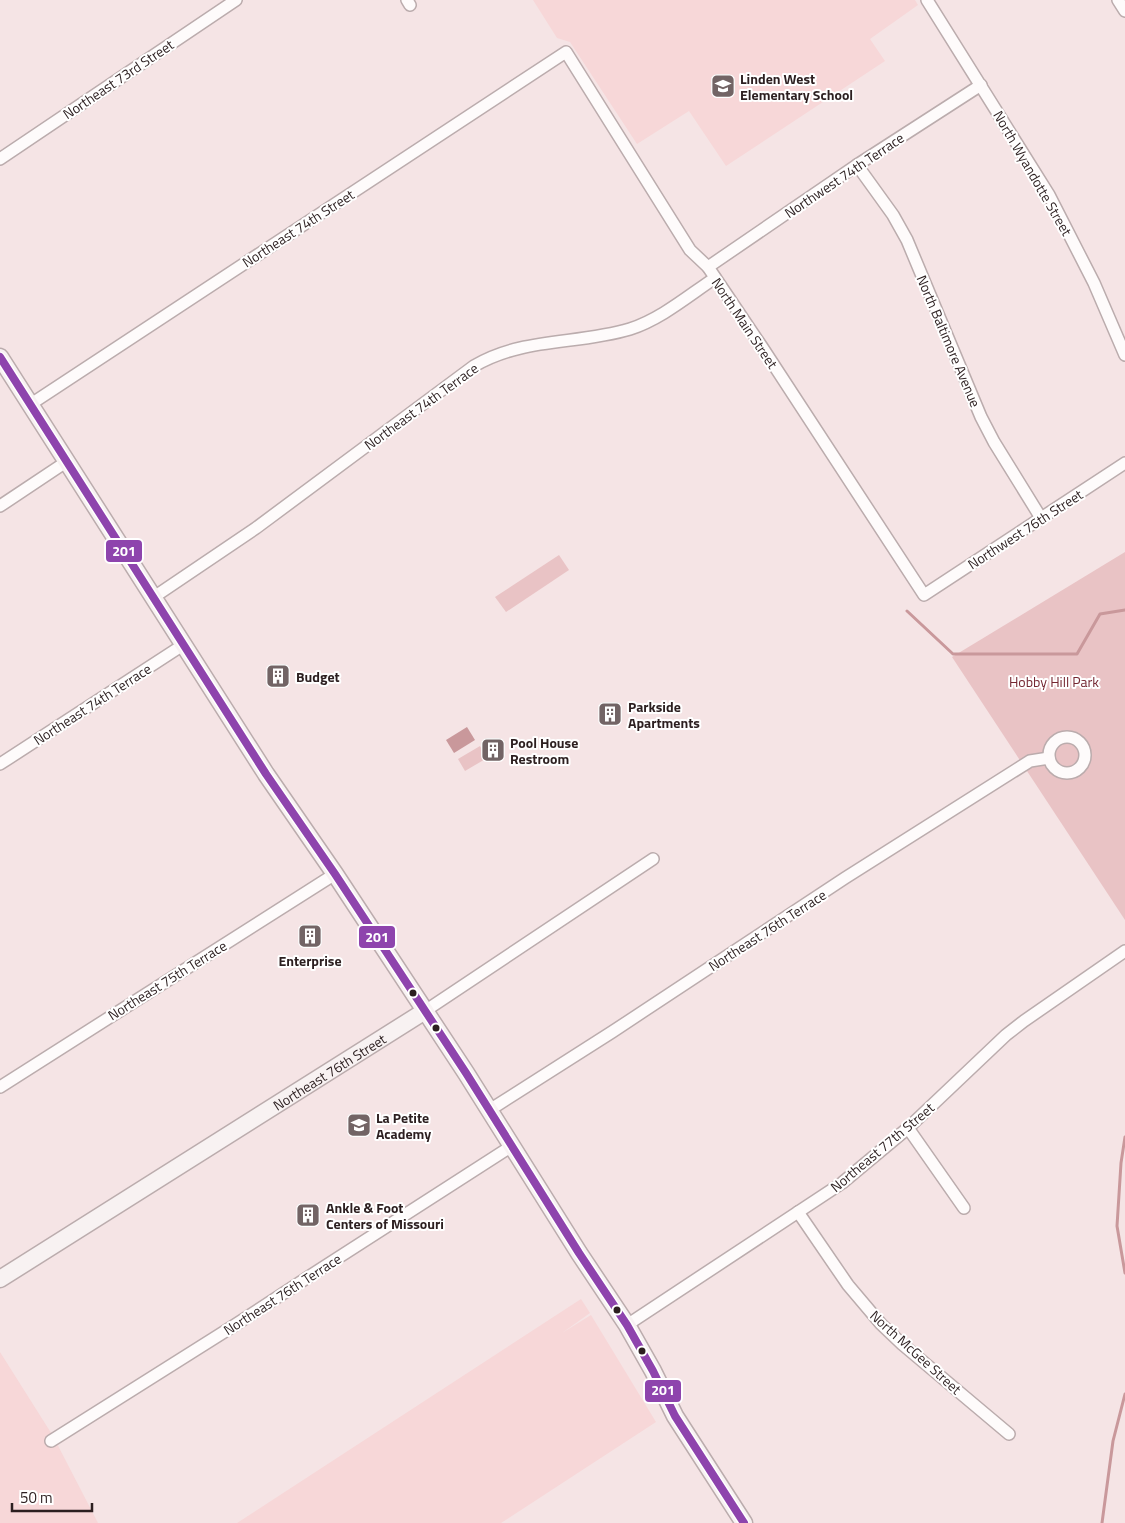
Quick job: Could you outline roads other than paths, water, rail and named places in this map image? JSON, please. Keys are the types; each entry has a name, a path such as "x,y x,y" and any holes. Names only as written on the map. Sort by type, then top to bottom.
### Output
{"main road":[{"path":"0,357 281,796 335,874 512,1146 626,1325 653,1371 675,1416 744,1523"},
{"name":"Northeast 76th Street","path":"0,1279 425,1011"}],"street":[{"name":"Northeast 73rd Street","path":"0,159 236,0"},
{"name":"North Wyandotte Street","path":"927,0 1049,195 1094,283 1125,355"},
{"path":"1118,0 1125,11"},
{"name":"North Main Street","path":"566,52 690,250 708,267 924,595"},
{"name":"Northeast 74th Street","path":"31,404 566,52"},
{"name":"Northwest 74th Terrace","path":"708,267 981,85"},
{"name":"North Baltimore Avenue","path":"857,166 893,215 907,240 981,417 994,442 1041,518"},
{"name":"Northeast 74th Terrace","path":"154,597 256,528 466,372 485,360 506,351 527,346 608,335 631,329 659,315 715,278"},
{"path":"0,506 66,462"},
{"name":"Northwest 76th Street","path":"924,595 1125,463"},
{"name":"Northeast 74th Terrace","path":"0,764 183,644"},
{"name":"Northeast 76th Terrace","path":"488,1111 612,1032 845,878 1022,766 1030,761 1049,758"},
{"name":"Northeast 76th Street","path":"425,1011 653,859"},
{"name":"Northeast 75th Terrace","path":"0,1087 335,874"},
{"name":"Northeast 77th Street","path":"626,1325 842,1183 908,1128 1006,1035 1125,951"},
{"path":"908,1128 964,1208"},
{"name":"Northeast 76th Terrace","path":"51,1441 235,1326 512,1146"},
{"name":"North McGee Street","path":"798,1212 848,1285 882,1324 902,1344 1010,1434"}],"waterway":[{"path":"907,611 953,654 1077,654 1100,614 1125,610"},
{"path":"1125,1137 1121,1163 1117,1226 1125,1273"},
{"path":"1102,1523 1113,1441 1125,1394"}],"place":[{"name":"Linden West Elementary School","path":"723,86"},
{"name":"Budget","path":"278,676"},
{"name":"Parkside Apartments","path":"610,714"},
{"name":"Pool House Restroom","path":"493,750"},
{"name":"Enterprise","path":"310,936"},
{"name":"La Petite Academy","path":"359,1125"},
{"name":"Ankle & Foot Centers of Missouri","path":"308,1215"}],"park label":[{"name":"Hobby Hill Park","path":"1054,681"}]}
